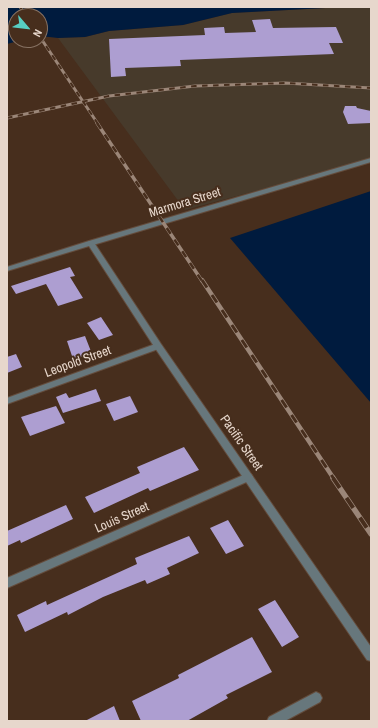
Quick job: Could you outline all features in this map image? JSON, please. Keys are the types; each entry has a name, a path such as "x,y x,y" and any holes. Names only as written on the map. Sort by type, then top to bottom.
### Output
{"street":[{"name":"Marmora Street","path":"7,269 371,160"},
{"name":"Pacific Street","path":"91,243 158,346 371,656"},
{"name":"Leopold Street","path":"7,401 158,346"},
{"name":"Louis Street","path":"7,583 248,477"},
{"path":"273,721 316,698"}],"shaded area":[{"path":"371,7 371,160 185,210 58,38 85,37 109,31 183,25 232,13"}],"water":[{"path":"7,7 344,7 232,13 183,25 109,31 85,37 58,38 48,37 48,8 8,8 7,44"},
{"path":"371,191 371,403 230,238"}],"building":[{"path":"270,19 273,28 336,27 343,43 329,43 334,54 180,60 181,66 125,68 126,76 111,77 109,39 205,35 204,28 224,27 225,33 256,32 252,20"},
{"path":"345,106 356,106 357,108 371,111 371,123 348,124 343,112"},
{"path":"70,267 75,276 70,277 83,298 58,306 46,284 16,294 11,286"},
{"path":"101,317 113,335 99,340 87,323"},
{"path":"85,336 92,354 73,359 67,341"},
{"path":"16,354 22,367 7,373 7,357"},
{"path":"96,389 101,401 63,413 56,397 66,393 69,398"},
{"path":"130,396 138,412 114,421 106,404"},
{"path":"56,406 65,423 30,436 21,417"},
{"path":"184,447 199,470 150,491 148,488 94,513 85,497 140,473 137,467"},
{"path":"66,505 73,519 21,543 20,540 7,546 7,531"},
{"path":"228,520 244,546 226,554 210,528"},
{"path":"189,536 199,553 167,568 170,574 147,584 145,580 103,597 68,615 67,612 25,632 17,615 46,601 47,605 137,564 135,558"},
{"path":"275,600 299,637 282,647 258,609"},
{"path":"252,637 272,672 226,695 228,698 187,721 141,721 132,701 179,678 178,675"},
{"path":"114,706 120,721 85,721"}],"railway":[{"path":"47,48 83,102"},
{"path":"83,102 109,96 195,86 285,83 371,88"},
{"path":"7,118 83,102"},
{"path":"83,102 98,124"},
{"path":"97,123 202,281"},
{"path":"202,280 334,479"},
{"path":"333,478 371,534"}]}
